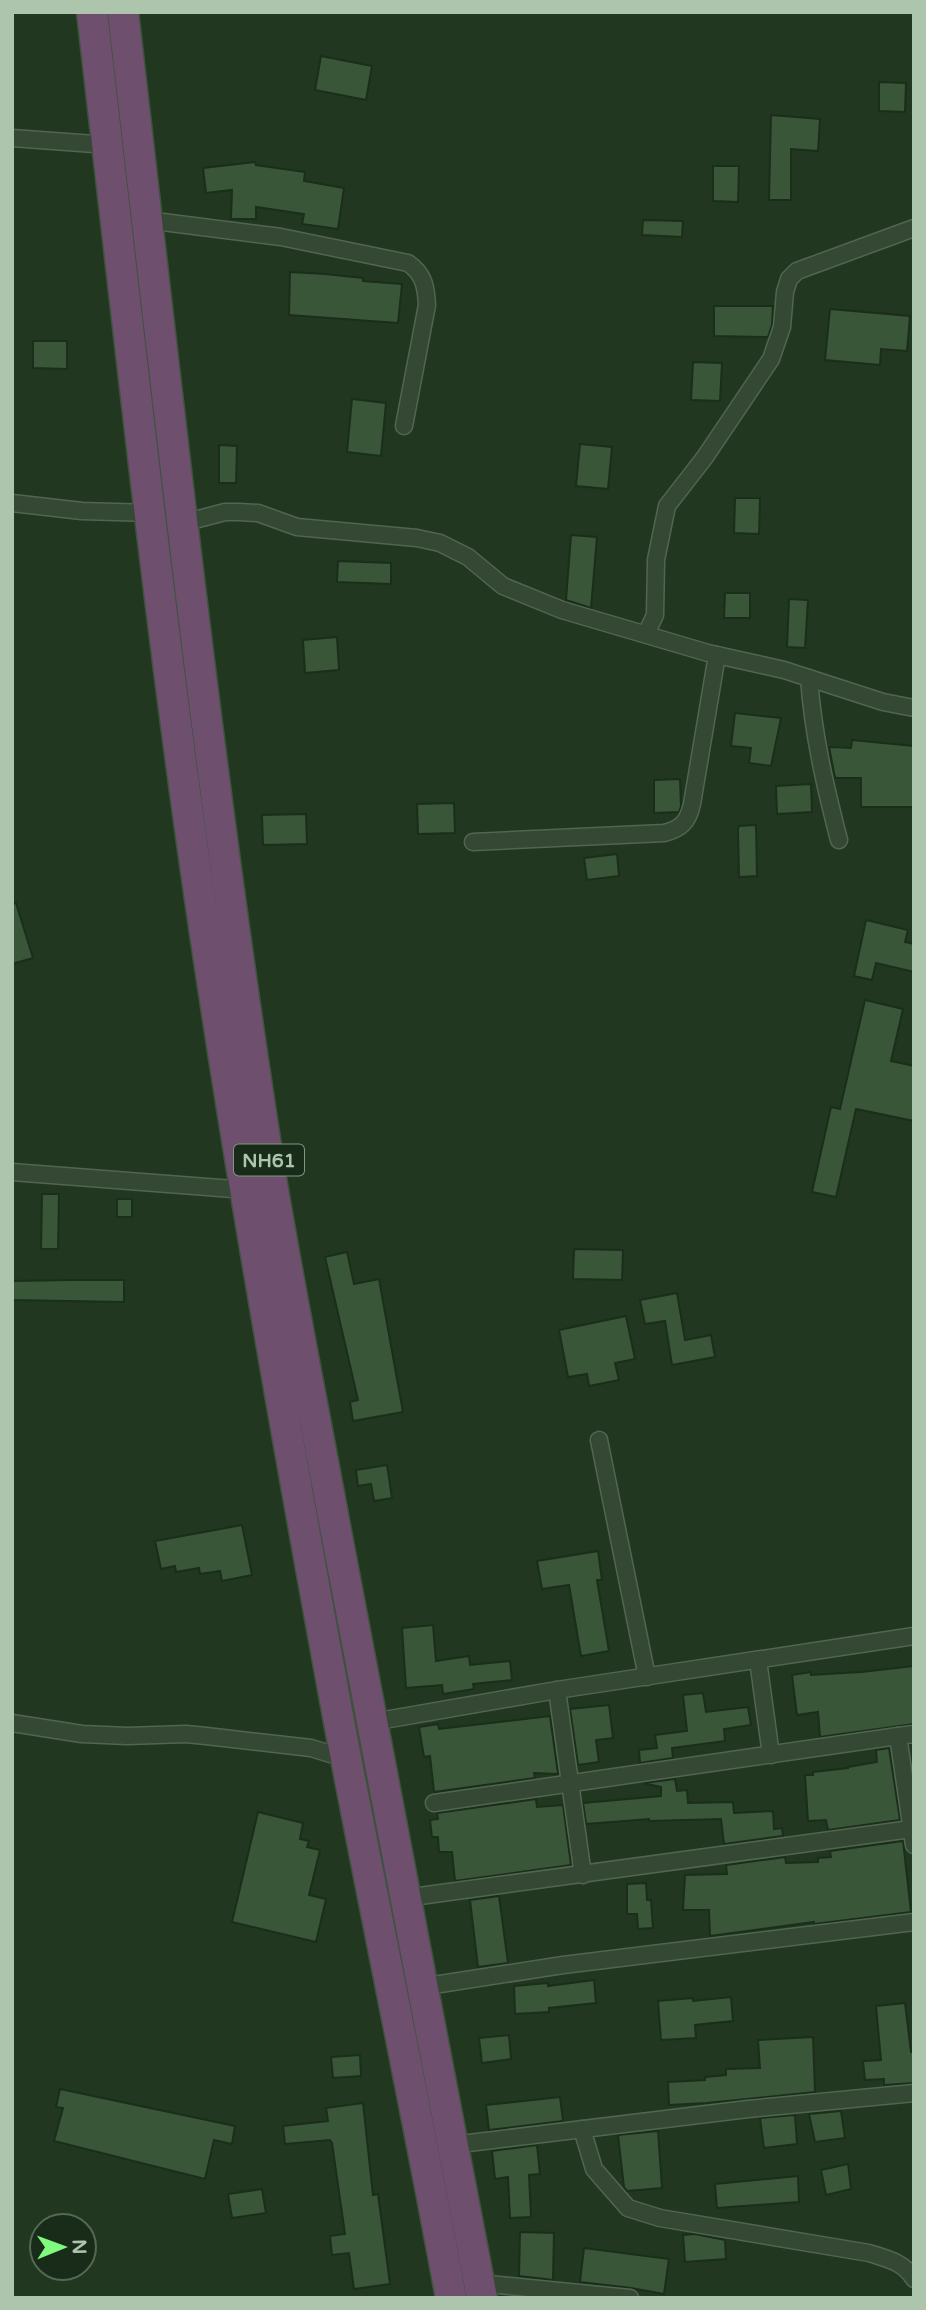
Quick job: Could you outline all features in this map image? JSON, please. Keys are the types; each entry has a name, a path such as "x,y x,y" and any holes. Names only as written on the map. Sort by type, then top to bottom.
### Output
{"highway":[{"name":"NH61","path":"92,12 151,520 194,856 246,1190 340,1728 451,2298"},
{"name":"NH61","path":"123,12 182,524 238,961 272,1184 421,1987 481,2290"}],"street":[{"path":"12,138 108,145"},
{"path":"147,220 281,237 399,261 417,268 426,286 427,305 404,426"},
{"path":"646,634 655,615 656,560 667,506 705,457 771,359 782,327 789,279 797,271 914,228"},
{"path":"12,503 182,524 225,512 258,513 297,527 417,538 440,543 462,553 503,586 562,610 809,678 883,702 914,708"},
{"path":"473,842 664,833 680,828 688,817 692,804 718,655"},
{"path":"809,678 820,764 839,840"},
{"path":"12,1172 246,1190"},
{"path":"598,1440 647,1676"},
{"path":"340,1728 557,1690 914,1636"},
{"path":"758,1660 771,1755"},
{"path":"557,1690 583,1875"},
{"path":"12,1723 82,1734 206,1736 311,1748 346,1759"},
{"path":"405,1898 913,1837 906,1735 434,1803"},
{"path":"421,1987 563,1965 914,1922"},
{"path":"453,2145 748,2109 914,2094"},
{"path":"582,2129 594,2169 628,2208 660,2218 869,2253 895,2262 908,2270 914,2279"},
{"path":"481,2290 630,2298"}],"building":[{"path":"321,56 372,66 366,100 315,90"},
{"path":"879,82 906,83 905,112 879,111"},
{"path":"771,115 820,119 818,151 791,149 791,200 769,200"},
{"path":"255,162 256,165 305,172 304,181 344,188 338,229 302,224 304,214 256,207 256,219 231,219 232,190 206,193 203,168"},
{"path":"713,166 739,166 738,202 713,201"},
{"path":"643,220 683,221 682,237 642,235"},
{"path":"290,272 402,284 398,323 289,315"},
{"path":"714,306 773,306 768,337 714,336"},
{"path":"830,309 910,316 907,351 881,349 880,365 825,360"},
{"path":"33,341 67,341 67,369 33,368"},
{"path":"693,362 722,363 720,401 691,400"},
{"path":"352,399 386,403 381,456 347,452"},
{"path":"580,444 612,447 608,489 576,486"},
{"path":"219,445 237,446 236,483 219,483"},
{"path":"735,498 760,498 759,534 734,533"},
{"path":"571,535 597,537 591,608 566,600"},
{"path":"338,561 391,563 391,584 337,582"},
{"path":"725,593 750,593 750,618 724,618"},
{"path":"789,599 808,600 805,648 787,647"},
{"path":"337,637 339,670 305,673 303,640"},
{"path":"735,713 781,718 771,766 749,763 751,748 731,746"},
{"path":"852,740 914,746 914,807 861,807 861,778 835,778 829,747 851,748"},
{"path":"680,779 679,812 654,813 654,780"},
{"path":"811,784 812,812 777,814 776,786"},
{"path":"454,803 455,833 418,834 417,804"},
{"path":"306,814 307,844 263,845 262,815"},
{"path":"756,825 757,876 739,877 738,829 739,826"},
{"path":"617,854 619,876 587,880 584,858"},
{"path":"16,903 33,958 12,964 12,904"},
{"path":"866,920 908,930 905,942 914,944 914,972 876,963 872,980 854,976"},
{"path":"865,1000 903,1009 891,1061 914,1066 914,1121 856,1109 836,1197 812,1192 831,1107 840,1109"},
{"path":"42,1194 59,1194 58,1249 41,1249"},
{"path":"117,1199 132,1199 132,1217 117,1217"},
{"path":"574,1249 623,1250 622,1280 573,1279"},
{"path":"347,1252 354,1284 379,1279 403,1412 353,1421 350,1402 358,1400 325,1257"},
{"path":"124,1280 124,1302 12,1300 12,1281"},
{"path":"677,1293 685,1340 711,1335 715,1357 672,1365 665,1321 645,1324 640,1300"},
{"path":"626,1316 635,1359 615,1363 619,1380 589,1386 587,1374 568,1377 559,1330"},
{"path":"387,1465 392,1498 374,1501 371,1484 358,1486 356,1470"},
{"path":"242,1525 252,1575 222,1581 220,1571 200,1574 199,1568 176,1572 175,1566 161,1569 155,1541"},
{"path":"598,1551 602,1580 597,1580 609,1651 581,1656 569,1585 542,1589 537,1561"},
{"path":"433,1625 436,1661 469,1656 470,1665 510,1661 512,1680 473,1684 474,1689 443,1694 442,1685 406,1688 402,1628"},
{"path":"914,1666 914,1724 820,1737 818,1712 797,1715 792,1675"},
{"path":"703,1693 706,1712 748,1707 751,1725 724,1729 725,1741 672,1748 673,1758 640,1763 639,1750 657,1748 655,1735 687,1731 683,1695"},
{"path":"609,1705 613,1738 596,1740 599,1762 578,1765 570,1709"},
{"path":"550,1716 558,1774 534,1773 535,1778 434,1792 430,1756 424,1757 419,1727 438,1724 439,1729"},
{"path":"889,1748 900,1820 828,1830 826,1820 808,1821 805,1775 877,1762 876,1750"},
{"path":"675,1779 677,1791 687,1790 688,1803 733,1802 734,1813 773,1811 774,1829 782,1828 783,1836 724,1844 721,1819 649,1819 586,1824 583,1803 661,1796 661,1787 643,1783"},
{"path":"536,1799 537,1807 563,1805 571,1865 455,1881 452,1852 439,1852 438,1837 432,1837 430,1820 438,1819 437,1813"},
{"path":"258,1812 303,1823 300,1839 309,1841 307,1847 320,1850 309,1895 326,1899 316,1942 232,1922"},
{"path":"903,1841 911,1912 710,1936 709,1910 683,1910 685,1875 727,1874 726,1865 785,1857 786,1863 818,1862 818,1858 831,1857 830,1851"},
{"path":"646,1883 647,1900 651,1900 653,1928 638,1929 637,1914 627,1914 627,1884"},
{"path":"499,1896 508,1963 478,1967 470,1900"},
{"path":"594,1980 596,2003 549,2008 549,2012 515,2014 514,1986 548,1983 548,1986"},
{"path":"731,1997 733,2021 695,2025 696,2038 661,2040 658,2001"},
{"path":"905,2003 911,2052 914,2051 914,2083 884,2085 884,2079 865,2080 863,2061 881,2060 876,2006"},
{"path":"509,2035 511,2059 482,2063 479,2038"},
{"path":"813,2037 815,2092 669,2105 668,2082 705,2080 705,2077 726,2075 726,2069 760,2068 758,2040"},
{"path":"360,2055 361,2076 333,2078 331,2057"},
{"path":"60,2089 235,2126 232,2144 214,2140 205,2179 54,2141 63,2108 56,2107"},
{"path":"560,2097 563,2121 489,2130 486,2105"},
{"path":"363,2103 373,2195 378,2194 390,2284 354,2289 349,2253 332,2255 330,2236 345,2234 332,2143 330,2140 285,2144 283,2126 328,2121 326,2108"},
{"path":"841,2111 845,2138 815,2142 809,2114"},
{"path":"795,2115 797,2144 764,2148 760,2118"},
{"path":"658,2131 662,2188 627,2191 624,2187 618,2135"},
{"path":"537,2145 540,2174 529,2175 531,2217 510,2218 508,2177 495,2179 492,2151"},
{"path":"848,2164 851,2189 826,2195 821,2170"},
{"path":"798,2176 799,2202 717,2208 715,2184"},
{"path":"262,2189 266,2213 232,2218 228,2194"},
{"path":"520,2232 554,2233 553,2280 519,2276"},
{"path":"695,2234 725,2240 726,2259 685,2262 683,2235"},
{"path":"584,2248 669,2259 664,2294 580,2282"}]}
